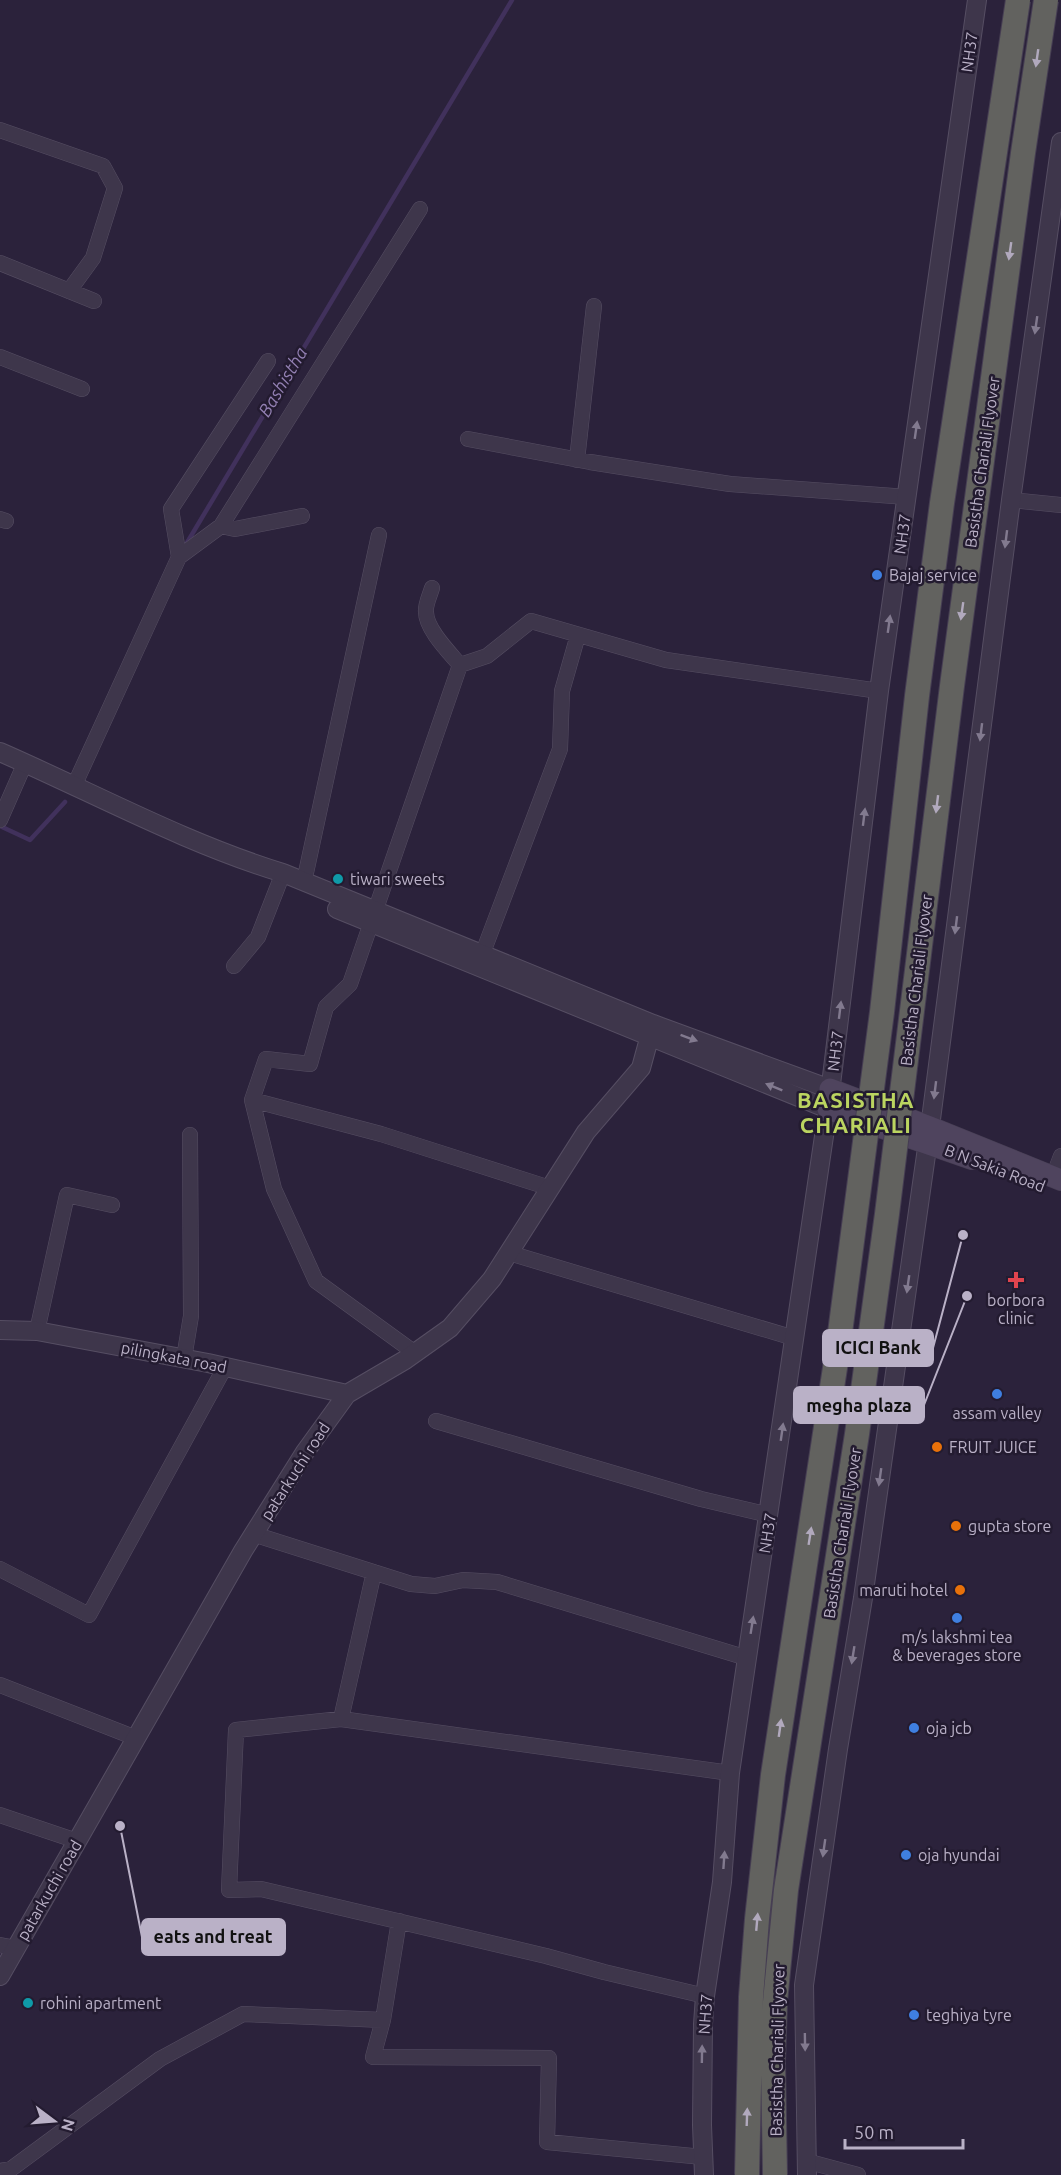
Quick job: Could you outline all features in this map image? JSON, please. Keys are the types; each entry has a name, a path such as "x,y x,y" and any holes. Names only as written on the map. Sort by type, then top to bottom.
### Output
{"highway":[{"name":"Basistha Chariali Flyover","path":"747,2175 751,1997 773,1775 845,1290 882,1012 917,696 942,502 1018,0"},
{"name":"Basistha Chariali Flyover","path":"775,2175 773,2062 775,2002 786,1890 859,1423 952,686 1020,176 1046,0"}],"main road":[{"name":"B N Sakia Road","path":"829,1099 1058,1184"}],"street":[{"name":"NH37","path":"704,2166 702,2125 705,1996 722,1882 730,1773 829,1099 879,691 976,0"},
{"path":"0,130 104,166 115,188 93,258 69,291"},
{"path":"858,2175 807,2168 804,1985 838,1749 865,1586 929,1135 1011,500 1061,142"},
{"path":"74,786 178,556 221,526 420,209"},
{"path":"0,264 94,301"},
{"path":"577,460 594,306"},
{"path":"0,357 82,388"},
{"path":"178,556 171,509 268,361"},
{"path":"468,439 577,460 730,484 907,497"},
{"path":"1011,500 1061,505"},
{"path":"221,526 235,529 302,516"},
{"path":"304,882 379,536"},
{"path":"432,588 426,612 430,625 438,639 460,665"},
{"path":"460,665 487,656 531,621 666,660 879,691"},
{"path":"482,955 560,749 562,691 578,635"},
{"path":"415,1353 316,1281 274,1189 252,1100 266,1059 309,1064 326,1007 350,984 460,665"},
{"path":"0,752 281,879 651,1031 829,1099"},
{"path":"0,820 25,763"},
{"path":"281,879 304,882 372,917 482,955 651,1031"},
{"path":"234,966 258,937 281,879"},
{"name":"patarkuchi road","path":"0,1976 8,1946 76,1842 254,1534 305,1452 347,1394 415,1353 450,1328 492,1279 586,1132 641,1068 651,1031"},
{"path":"252,1100 381,1134 550,1188"},
{"path":"184,1358 191,1316 190,1135"},
{"path":"1058,1184 1061,1156"},
{"path":"37,1331 68,1195 112,1204"},
{"path":"509,1252 794,1338"},
{"name":"pilingkata road","path":"0,1330 37,1331 184,1358 347,1394"},
{"path":"0,1569 88,1615 225,1366"},
{"path":"436,1421 701,1499 769,1515"},
{"path":"254,1534 411,1584 435,1586 463,1580 498,1582 747,1658"},
{"path":"340,1719 374,1572"},
{"path":"0,1685 136,1738"},
{"path":"705,1996 261,1889 229,1890 236,1730 340,1719 730,1773"},
{"path":"0,1815 76,1842"},
{"path":"399,1921 383,2020 374,2057 549,2058 547,2142 704,2166"},
{"path":"0,2171 11,2169 160,2059 243,2014 383,2020"}],"waterway":[{"name":"Bashistha","path":"185,546 512,0"},
{"name":"Bashistha","path":"0,826 30,840 65,802"}],"place":[{"name":"Bajaj service","path":"877,575"},
{"name":"tiwari sweets","path":"338,879"},
{"name":"ICICI Bank","path":"963,1235"},
{"name":"borbora clinic","path":"1016,1280"},
{"name":"megha plaza","path":"967,1296"},
{"name":"assam valley","path":"997,1394"},
{"name":"FRUIT JUICE","path":"937,1447"},
{"name":"gupta store","path":"956,1526"},
{"name":"maruti hotel","path":"960,1590"},
{"name":"m/s lakshmi tea & beverages store","path":"957,1618"},
{"name":"oja jcb","path":"914,1728"},
{"name":"eats and treat","path":"120,1826"},
{"name":"oja hyundai","path":"906,1855"},
{"name":"rohini apartment","path":"28,2003"},
{"name":"teghiya tyre","path":"914,2015"}],"district":[{"name":"BASISTHA CHARIALI","path":"856,1112"}]}
